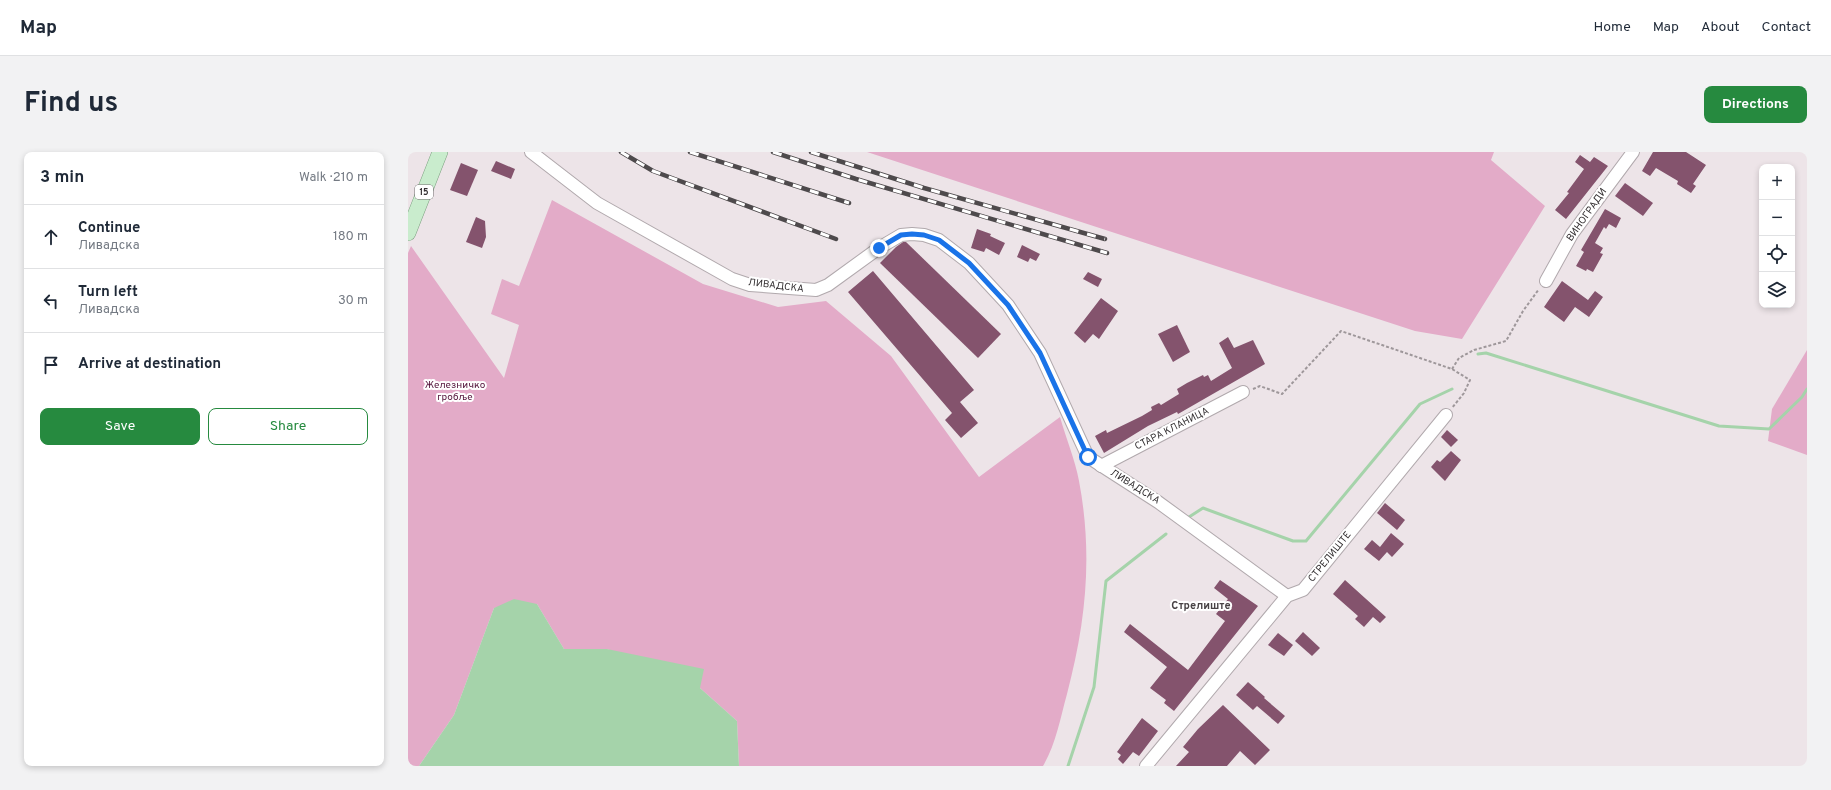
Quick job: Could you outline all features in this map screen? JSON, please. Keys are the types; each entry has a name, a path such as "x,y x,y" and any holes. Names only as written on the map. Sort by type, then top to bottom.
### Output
{"main road":[{"name":"15","path":"408,233 440,152"}],"street":[{"name":"ЛИВАДСКА","path":"531,152 597,204 732,279 750,285 816,290 828,285 879,248 901,235 924,235 939,240 969,263 1008,305 1040,353 1088,457 1158,502 1287,596"},
{"name":"ВИНОГРАДИ","path":"1546,281 1572,234 1633,152"},
{"name":"СТАРА КЛАНИЦА","path":"1101,466 1243,392"},
{"name":"СТРЕЛИШТЕ","path":"1146,766 1287,596 1302,590 1446,415"}],"path":[{"path":"1452,369 1459,358 1474,350 1506,341 1523,311 1546,281"},
{"path":"1243,392 1260,386 1282,394 1341,331 1452,369 1470,380 1464,393 1446,415"}],"green space":[{"path":"867,152 1494,152 1491,160 1545,206 1462,339 1415,331"},
{"name":"Железничко гробље","path":"552,200 703,284 778,307 826,301 891,356 979,477 1060,417 1073,457 1079,481 1083,508 1086,535 1085,588 1083,614 1074,667 1057,731 1043,766 739,766 737,721 700,688 607,649 564,649 537,604 494,608 454,715 419,766 408,766 408,253 411,246 504,378 519,325 491,314 502,279 519,286"},
{"path":"1807,350 1807,455 1768,441 1772,409"}],"shaded area":[{"path":"514,599 537,604 564,649 607,649 704,669 700,688 737,721 739,766 419,766 454,715 494,608"}],"building":[{"path":"1653,152 1686,152 1706,165 1693,184 1696,186 1691,193 1677,184 1678,181 1656,168 1650,176 1642,171"},
{"path":"1580,155 1590,162 1594,157 1608,166 1566,219 1555,210 1569,193 1567,192 1584,169 1575,162"},
{"path":"496,161 515,169 511,179 491,171"},
{"path":"461,163 478,170 467,196 450,190"},
{"path":"1625,183 1653,203 1643,216 1615,196"},
{"path":"1605,209 1621,218 1616,228 1609,224 1606,229 1604,227 1595,243 1603,248 1600,253 1603,254 1593,272 1587,269 1586,271 1576,266 1584,252 1581,250"},
{"path":"476,217 485,221 486,237 482,248 466,242"},
{"path":"977,229 991,234 990,236 1005,243 999,255 986,248 984,252 971,248"},
{"path":"903,242 906,242 1001,334 978,358 880,263"},
{"path":"1022,245 1040,254 1036,261 1030,258 1028,262 1017,257"},
{"path":"873,271 974,390 960,402 978,423 961,438 945,420 952,413 848,292"},
{"path":"1088,272 1102,279 1098,287 1083,279"},
{"path":"1562,281 1588,300 1595,291 1603,297 1589,317 1575,307 1564,322 1544,307"},
{"path":"1101,298 1118,311 1099,339 1093,334 1085,343 1074,333"},
{"path":"1177,325 1190,352 1173,362 1158,334"},
{"path":"1228,337 1234,348 1253,340 1265,364 1178,414 1177,412 1148,426 1104,453 1095,436 1106,430 1107,433 1142,416 1152,410 1151,407 1159,403 1161,405 1179,394 1177,389 1203,375 1204,377 1208,375 1211,381 1232,368 1219,343"},
{"path":"1447,430 1458,440 1451,447 1441,437"},
{"path":"1451,451 1461,460 1445,481 1431,467 1437,460 1440,462"},
{"path":"1385,503 1405,520 1397,530 1377,513"},
{"path":"1391,533 1404,544 1392,557 1387,552 1379,561 1364,549 1372,540 1380,547"},
{"path":"1220,580 1258,606 1174,711 1164,703 1166,700 1150,688 1167,667 1124,632 1130,624 1188,670 1225,621 1216,614 1228,599 1214,588"},
{"path":"1345,580 1386,617 1380,623 1373,617 1364,627 1355,619 1358,616 1333,594"},
{"path":"1303,632 1320,648 1312,656 1295,641"},
{"path":"1278,633 1293,645 1284,656 1268,645"},
{"path":"1248,682 1285,716 1278,724 1257,706 1253,710 1236,695"},
{"path":"1223,705 1270,750 1255,765 1240,751 1227,766 1176,766 1189,752 1183,747 1198,729"},
{"path":"1142,718 1158,731 1139,756 1133,752 1123,764 1118,759 1121,755 1117,752"}],"waterway":[{"path":"1478,354 1486,353 1719,426 1769,429 1802,397 1807,389"},
{"path":"1189,517 1203,508 1293,541 1306,541 1420,404 1452,389"},
{"path":"1068,766 1094,687 1106,581 1166,534"}],"railway":[{"path":"621,152 653,171 836,239"},
{"path":"690,152 849,203"},
{"path":"773,152 856,179 1107,253"},
{"path":"811,152 924,188 1105,239"}],"district":[{"name":"Стрелиште","path":"1201,606"}],"route":[{"path":"879,248 901,235 924,235 939,240 969,263 1008,305 1040,353 1088,457"}]}
